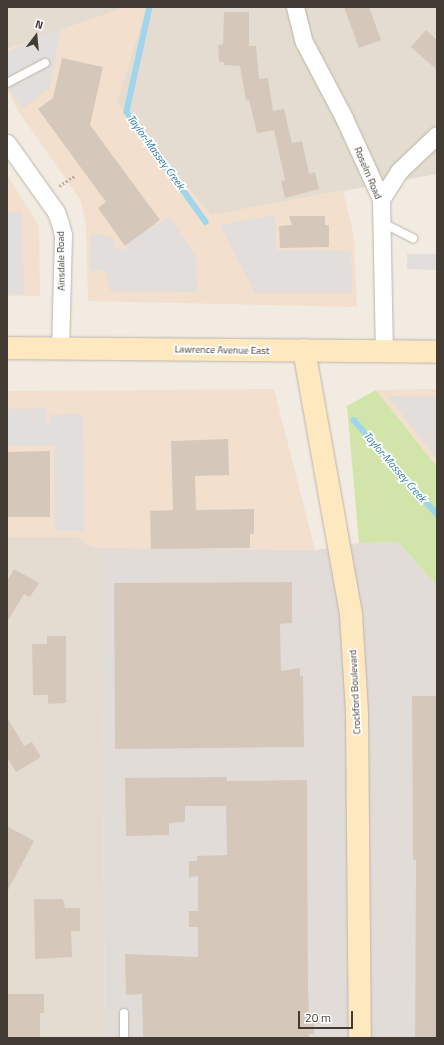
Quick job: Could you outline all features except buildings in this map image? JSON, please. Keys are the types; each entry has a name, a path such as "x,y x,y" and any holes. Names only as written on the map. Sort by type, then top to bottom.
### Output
{"street":[{"name":"Roselm Road","path":"295,7 304,42 344,118 381,199 384,352"},
{"path":"381,199 399,171 437,135"},
{"name":"Ainsdale Road","path":"7,143 56,212 60,223 63,235 60,347"},
{"name":"Lawrence Avenue East","path":"7,348 60,347 437,352"},
{"name":"Crockford Boulevard","path":"304,350 351,614 357,713 360,1038"}],"lane":[{"path":"7,83 45,63"},
{"path":"381,222 413,238"},
{"path":"124,1013 124,1038"}],"shaded area":[{"path":"7,7 126,7 7,49"},
{"path":"126,7 146,7 117,104 211,215 343,190 354,237 357,307 88,301 86,225 80,199 18,111 7,89 7,49"},
{"path":"146,7 437,7 437,174 211,215 117,103"},
{"path":"61,27 50,88 22,109 7,84 7,52"},
{"path":"7,175 39,226 40,296 7,296"},
{"path":"22,212 24,295 7,295 7,213"},
{"path":"275,215 276,250 351,251 352,293 255,293 220,225"},
{"path":"170,217 196,257 197,292 110,291 105,270 90,271 91,233 112,237 116,248 126,250 130,240"},
{"path":"407,254 437,254 437,270 407,269"},
{"path":"274,389 315,550 101,548 86,544 79,537 7,537 7,391"},
{"path":"437,389 437,467 376,390"},
{"path":"388,396 437,397 437,459"},
{"path":"46,408 46,422 50,422 50,415 83,414 84,531 55,531 54,446 7,446 7,409"},
{"path":"7,537 79,537 86,544 101,548 105,1038 7,1038"},
{"path":"398,542 437,586 437,1038 105,1038 101,548 315,550 359,543"}],"green space":[{"path":"376,390 437,467 437,586 398,542 359,543 347,406"}],"waterway":[{"name":"Taylor-Massey Creek","path":"150,7 127,112 206,222"},
{"name":"Taylor-Massey Creek","path":"354,420 437,514"}]}
